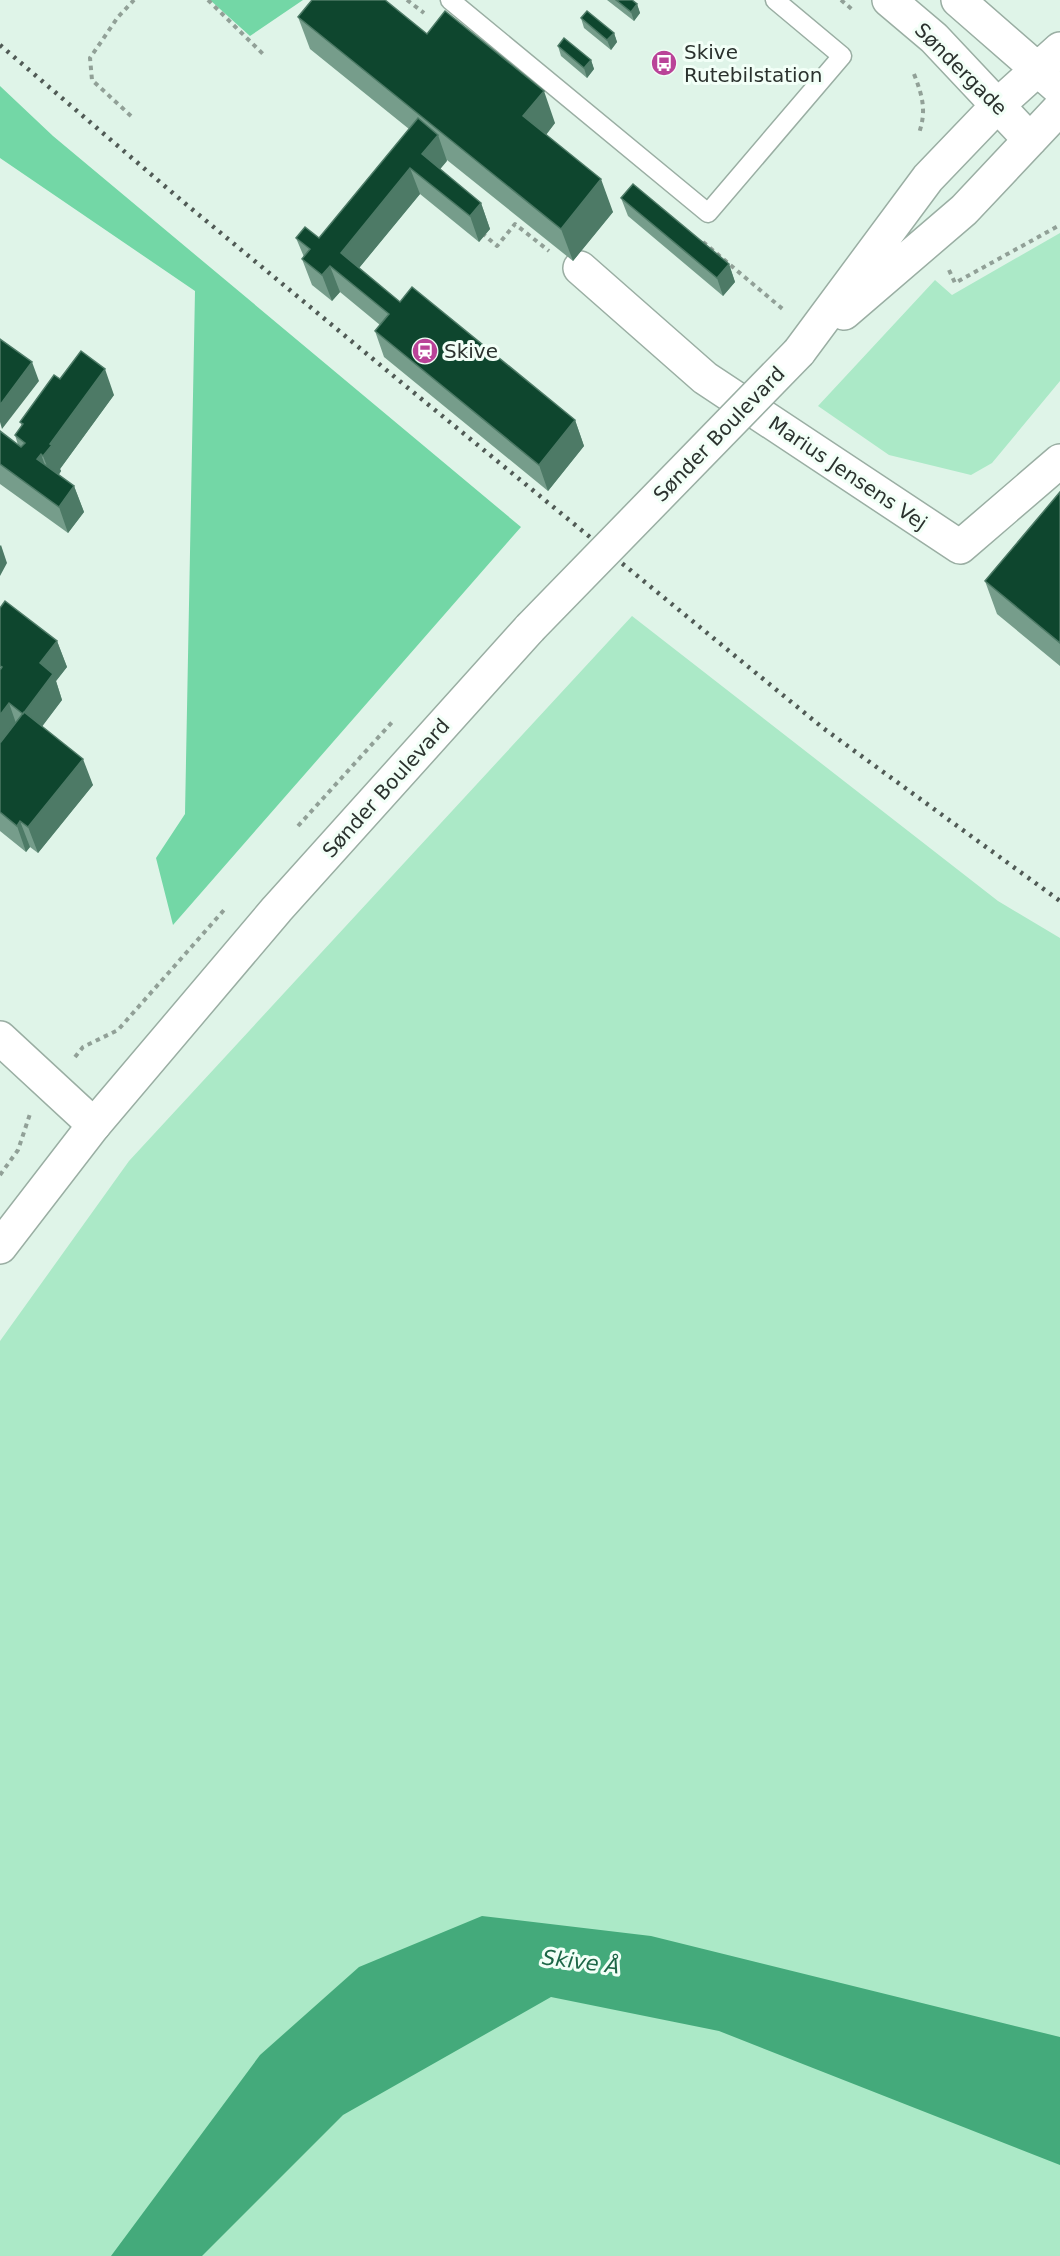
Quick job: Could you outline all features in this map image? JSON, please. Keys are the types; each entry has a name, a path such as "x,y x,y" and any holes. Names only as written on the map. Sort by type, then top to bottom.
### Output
{"street":[{"name":"Søndergade","path":"889,0 934,38 1030,141"},
{"path":"958,0 1052,69"},
{"name":"Sønder Boulevard","path":"799,352 928,178 998,105 1052,69"},
{"name":"Sønder Boulevard","path":"0,1247 94,1125 277,909 530,628 799,352 964,210 1060,108"},
{"name":"Marius Jensens Vej","path":"580,268 705,378 960,547 1060,461"},
{"path":"0,1038 94,1125"}],"lane":[{"path":"450,0 708,213 842,56 775,0"}],"path":[{"path":"131,116 92,80 90,58 118,17 134,0"},
{"path":"208,0 263,54"},
{"path":"840,0 856,13"},
{"path":"911,65 924,99 922,124 916,142"},
{"path":"480,231 497,246 516,224 550,252"},
{"path":"955,284 1060,225"},
{"path":"296,828 398,715"},
{"path":"0,1175 18,1150 32,1109 50,1085 83,1047 118,1030 226,907"}],"shaded area":[{"path":"210,0 303,0 250,36"},
{"path":"0,86 53,136 521,527 173,925 156,858 185,814 195,291 0,158"},
{"path":"1060,233 1060,381 992,463 971,475 889,455 818,406 935,280 952,295"},
{"path":"632,616 998,901 1060,938 1060,2256 0,2256 0,1341 129,1161"}],"water":[{"name":"Skive Å","path":"482,1916 651,1936 1060,2037 1060,2165 719,2031 551,1997 343,2115 202,2256 111,2256 260,2055 359,1967"}],"building":[{"path":"312,0 385,0 427,34 445,11 544,91 523,116 601,179 561,229 298,17"},
{"path":"616,0 632,0 637,4 631,12"},
{"path":"587,11 614,33 607,40 581,18"},
{"path":"564,38 591,60 584,68 558,46"},
{"path":"418,118 438,135 422,154 481,203 470,216 410,168 341,253 400,302 412,287 575,420 539,465 375,331 389,314 330,266 322,275 302,259 310,249 296,238 305,227 319,238"},
{"path":"633,184 729,264 717,278 621,198"},
{"path":"0,339 32,362 0,405"},
{"path":"81,351 105,369 50,444 52,445 43,456 41,454 37,459 74,486 59,507 0,464 0,431 21,447 25,443 15,435 23,424 20,422 54,375 60,379"},
{"path":"1060,492 1060,643 985,581"},
{"path":"5,601 57,641 40,663 53,674 23,714 9,703 0,715 0,670 2,667 0,666 0,608"},
{"path":"24,712 83,759 28,827 20,821 17,826 0,812 0,743"}],"railway":[{"path":"0,45 181,200 823,728 1060,901"}],"place":[{"name":"Skive Rutebilstation","path":"664,63"},
{"name":"Skive","path":"425,351"}]}
